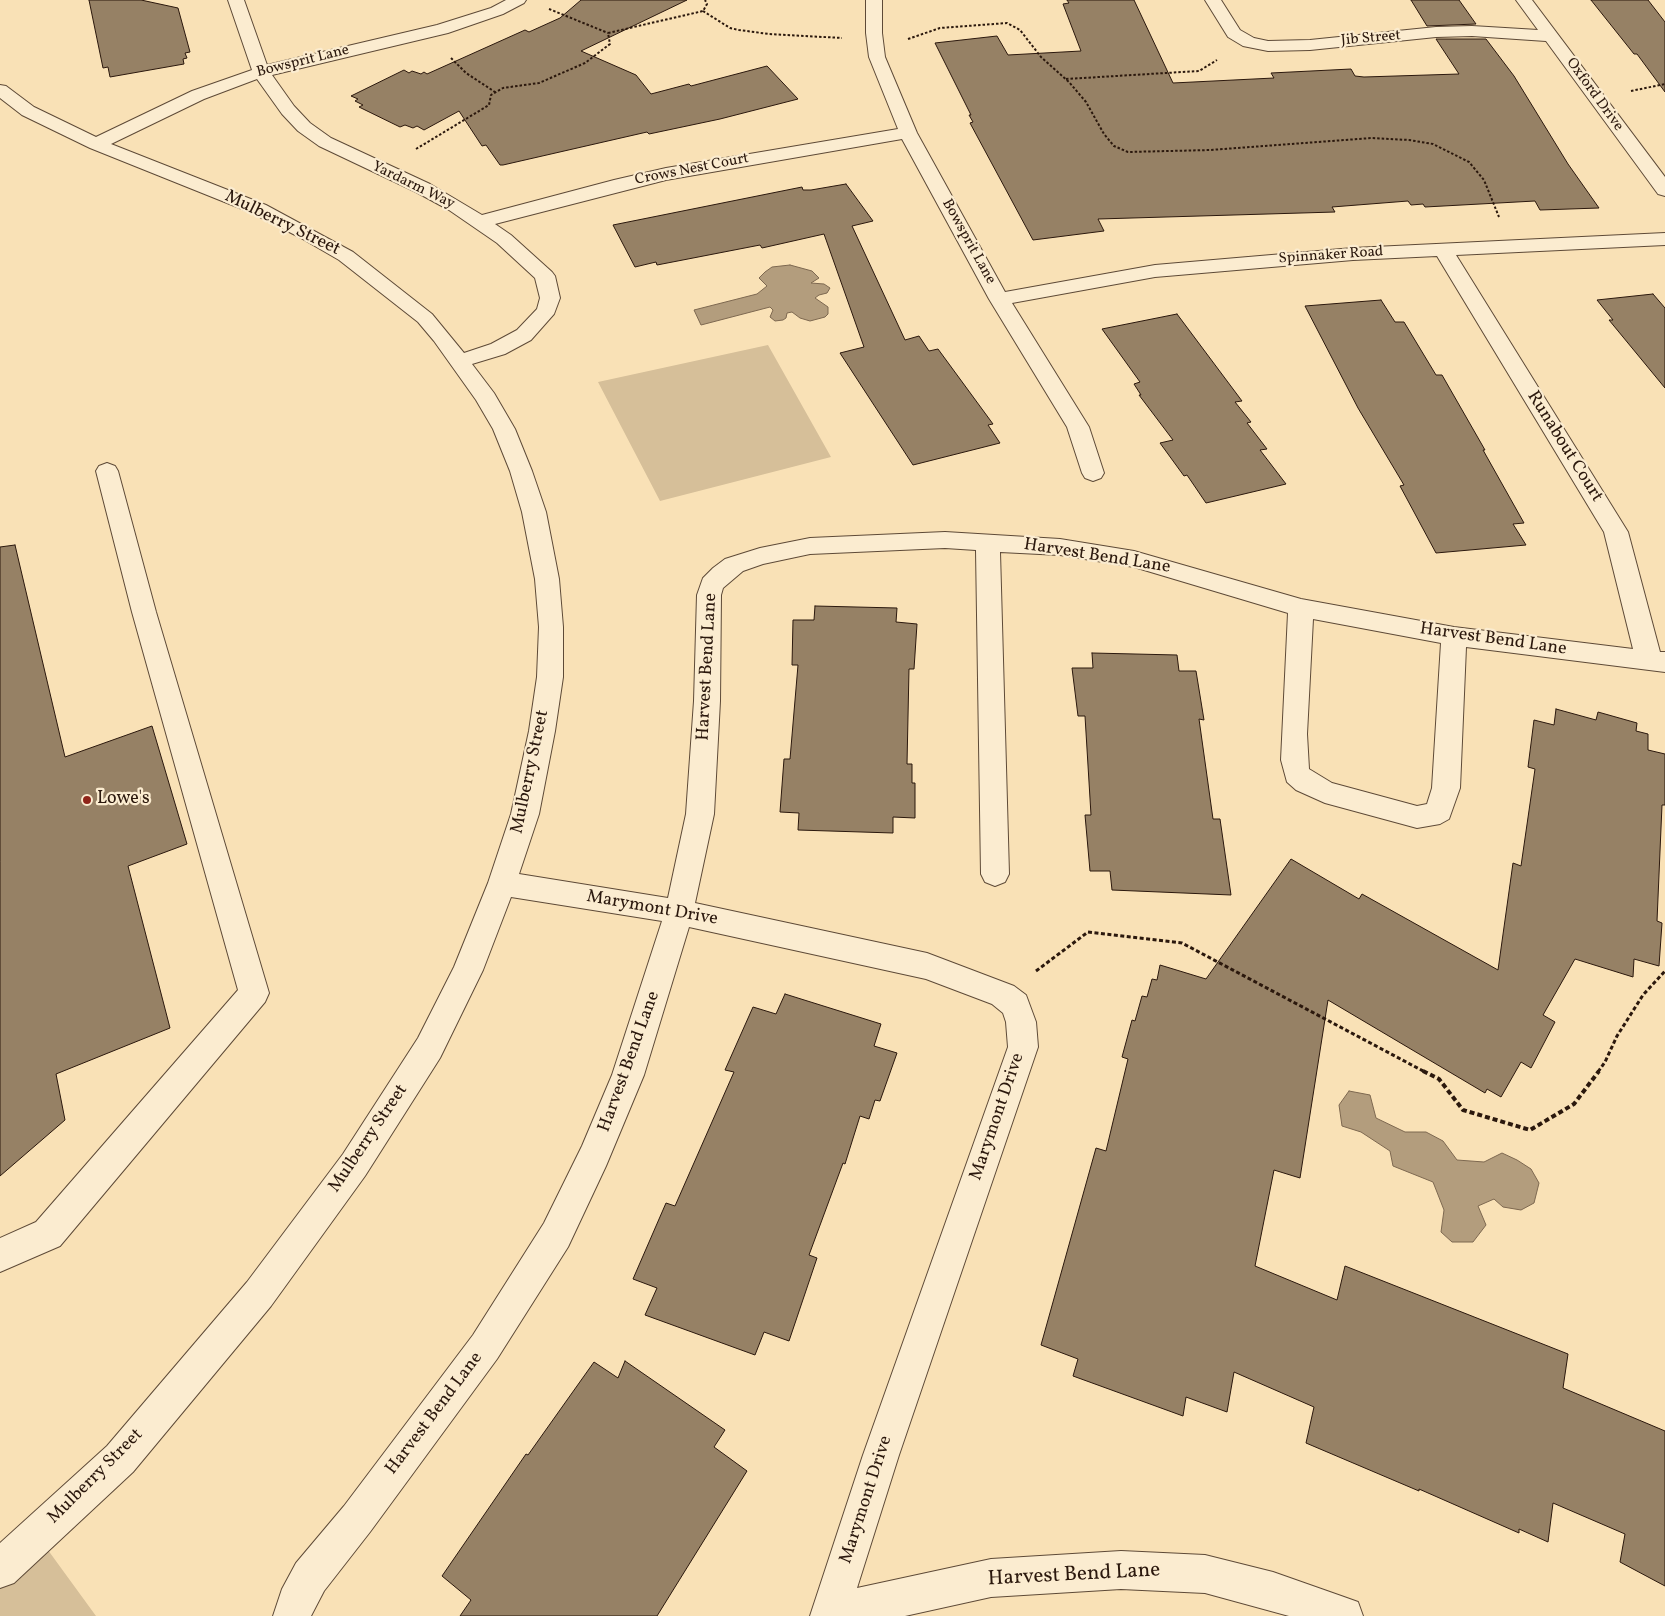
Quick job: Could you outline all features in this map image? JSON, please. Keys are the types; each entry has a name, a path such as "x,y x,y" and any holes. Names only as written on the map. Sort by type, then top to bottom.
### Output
{"street":[{"name":"Yardarm Way","path":"236,0 261,72 288,110 304,127 325,142 440,197 480,222 510,244 545,276 550,298 547,310 524,335 498,349 459,361"},
{"name":"Bowsprit Lane","path":"96,144 198,96 261,72 426,33 476,19 518,0"},
{"name":"Bowsprit Lane","path":"874,0 874,39 877,57 908,133 999,299 1078,427 1093,472"},
{"name":"Jib Street","path":"1213,0 1234,33 1249,42 1268,46 1302,45 1436,32 1472,31 1551,36"},
{"name":"Oxford Drive","path":"1524,0 1665,190"},
{"name":"Mulberry Street","path":"0,90 28,111 96,144 259,209 308,234 346,256 425,318 441,336 486,398 504,429 518,462 534,512 547,579 551,627 550,677 542,731 525,814 502,884 468,970 429,1048 343,1180 259,1294 120,1459 0,1569"},
{"name":"Crows Nest Court","path":"480,222 666,174 908,133"},
{"name":"Spinnaker Road","path":"999,299 1155,271 1353,254 1665,239"},
{"name":"Runabout Court","path":"1443,249 1616,532 1657,661"},
{"path":"0,1256 48,1234 254,992 144,612 107,471"},
{"name":"Harvest Bend Lane","path":"292,1616 296,1603 310,1577 357,1518 484,1347 556,1235 595,1155 628,1075 679,912 700,814 707,701 707,609 712,584 722,574 734,566 760,556 810,546 902,541 988,542 1060,547 1169,568 1301,608 1454,636 1657,661"},
{"path":"988,542 995,874"},
{"path":"1301,608 1294,734 1294,760 1298,774 1306,782 1325,792 1417,817 1430,816 1439,810 1446,788 1454,636"},
{"name":"Marymont Drive","path":"502,884 679,912 926,966 968,980 1003,995 1014,1005 1021,1022 1023,1046 881,1455 830,1614"},
{"name":"Harvest Bend Lane","path":"830,1614 991,1578 1121,1570 1205,1574 1273,1591 1344,1616"}],"path":[{"path":"703,11 707,4 705,0"},
{"path":"549,9 608,34 703,11 730,28 739,30 769,34 874,39 910,40 940,28 1007,23 1020,30 1041,57 1066,79 1086,102 1104,134 1114,146 1128,152 1210,150 1372,138 1409,140 1439,147 1469,162 1484,180 1511,246"},
{"path":"426,33 466,73 496,92"},
{"path":"381,170 489,105 491,95 503,88 539,83 585,62 610,44 608,34"},
{"path":"1066,79 1199,71 1249,42"},
{"path":"1003,995 1088,932 1182,943 1439,1079 1464,1110 1530,1130 1574,1104 1605,1062 1617,1036 1643,995 1665,971"}],"shaded area":[{"path":"790,265 812,271 819,278 811,283 824,284 830,288 827,293 815,298 828,307 828,314 825,317 810,321 800,318 792,312 787,313 786,318 783,320 775,321 770,317 773,310 770,307 701,325 694,310 757,294 767,286 759,278 765,272 772,267"},
{"path":"768,345 831,457 660,501 598,382"},
{"path":"1349,1091 1370,1095 1376,1118 1405,1132 1426,1132 1443,1141 1457,1160 1484,1162 1502,1153 1517,1160 1531,1169 1539,1183 1534,1203 1521,1210 1503,1207 1494,1199 1478,1206 1486,1225 1473,1242 1452,1242 1441,1232 1444,1210 1433,1182 1393,1166 1390,1151 1361,1132 1342,1126 1339,1105"},
{"path":"37,1535 96,1616 0,1616 0,1566"}],"building":[{"path":"89,0 141,0 178,8 190,52 185,53 187,58 183,59 184,64 110,77 108,67 103,68"},
{"path":"581,0 687,0 581,51 636,75 651,94 689,84 691,86 767,66 798,99 720,119 649,134 647,132 500,165 486,145 482,146 459,111 424,130 417,126 413,128 405,125 400,127 359,107 363,105 355,101 358,99 351,96 404,70 409,73 412,71 427,74 525,30 529,32 560,18"},
{"path":"1067,0 1134,0 1173,83 1274,78 1271,73 1351,69 1355,76 1364,77 1459,74 1436,39 1486,39 1514,76 1568,164 1599,208 1540,210 1535,201 1425,207 1423,204 1411,205 1408,201 1332,207 1335,212 1098,219 1104,231 1033,240 970,123 973,122 969,115 971,115 935,43 997,36 1008,55 1081,51 1063,4 1069,3"},
{"path":"1411,0 1459,0 1476,24 1427,26"},
{"path":"1591,0 1648,0 1665,22 1665,92 1637,54 1634,54"},
{"path":"846,184 873,221 852,226 905,340 919,336 929,351 938,349 993,424 988,425 1000,443 913,465 840,353 864,347 824,234 762,248 760,245 657,265 656,262 635,267 613,225 802,187 803,190 811,190"},
{"path":"1653,294 1665,308 1665,388 1609,320 1613,320 1597,300"},
{"path":"1381,300 1395,322 1404,322 1436,375 1442,375 1524,523 1513,524 1526,545 1436,553 1400,486 1404,485 1358,408 1305,306"},
{"path":"1177,314 1242,401 1235,402 1251,422 1247,423 1267,449 1260,450 1286,484 1206,503 1187,475 1184,476 1160,443 1173,440 1139,395 1141,395 1134,384 1140,382 1102,329"},
{"name":"Lowe's","path":"15,545 65,757 152,726 187,844 128,866 170,1028 56,1074 65,1120 0,1176 0,547"},
{"path":"815,606 897,608 896,622 917,624 914,669 909,669 907,764 912,764 912,783 915,783 915,818 893,817 893,833 798,830 799,813 780,812 784,759 790,759 798,665 792,665 793,620 814,620"},
{"path":"1092,653 1177,655 1179,671 1196,671 1204,720 1199,719 1213,819 1220,819 1231,895 1112,890 1110,871 1090,871 1085,815 1091,815 1085,716 1078,716 1072,668 1093,668"},
{"path":"1556,709 1596,720 1598,712 1637,723 1636,731 1648,734 1648,750 1665,754 1665,805 1662,805 1657,921 1662,923 1659,966 1634,959 1633,977 1575,959 1543,1015 1555,1022 1531,1068 1521,1062 1501,1097 1487,1089 1485,1093 1328,1000 1300,1178 1274,1170 1255,1266 1337,1300 1345,1266 1568,1354 1563,1388 1665,1431 1665,1586 1620,1562 1625,1534 1553,1503 1548,1542 1519,1529 1519,1533 1419,1489 1419,1491 1306,1443 1314,1407 1234,1372 1227,1412 1186,1397 1183,1416 1073,1376 1078,1359 1041,1345 1096,1148 1106,1151 1128,1059 1122,1057 1132,1020 1135,1021 1142,996 1147,997 1152,979 1157,980 1160,965 1206,979 1291,859 1359,899 1362,894 1498,970 1513,863 1521,866 1535,769 1528,767 1534,720 1554,725"},
{"path":"785,994 881,1024 874,1046 897,1053 880,1101 875,1100 869,1119 860,1116 845,1164 843,1163 809,1255 817,1258 789,1341 764,1332 755,1355 645,1315 657,1288 633,1279 666,1203 675,1206 734,1072 725,1070 753,1007 776,1014"},
{"path":"625,1361 725,1430 714,1447 747,1471 657,1616 460,1616 471,1600 442,1576 526,1454 528,1455 594,1362 618,1378"}],"place":[{"name":"Lowe's","path":"87,800"}]}
